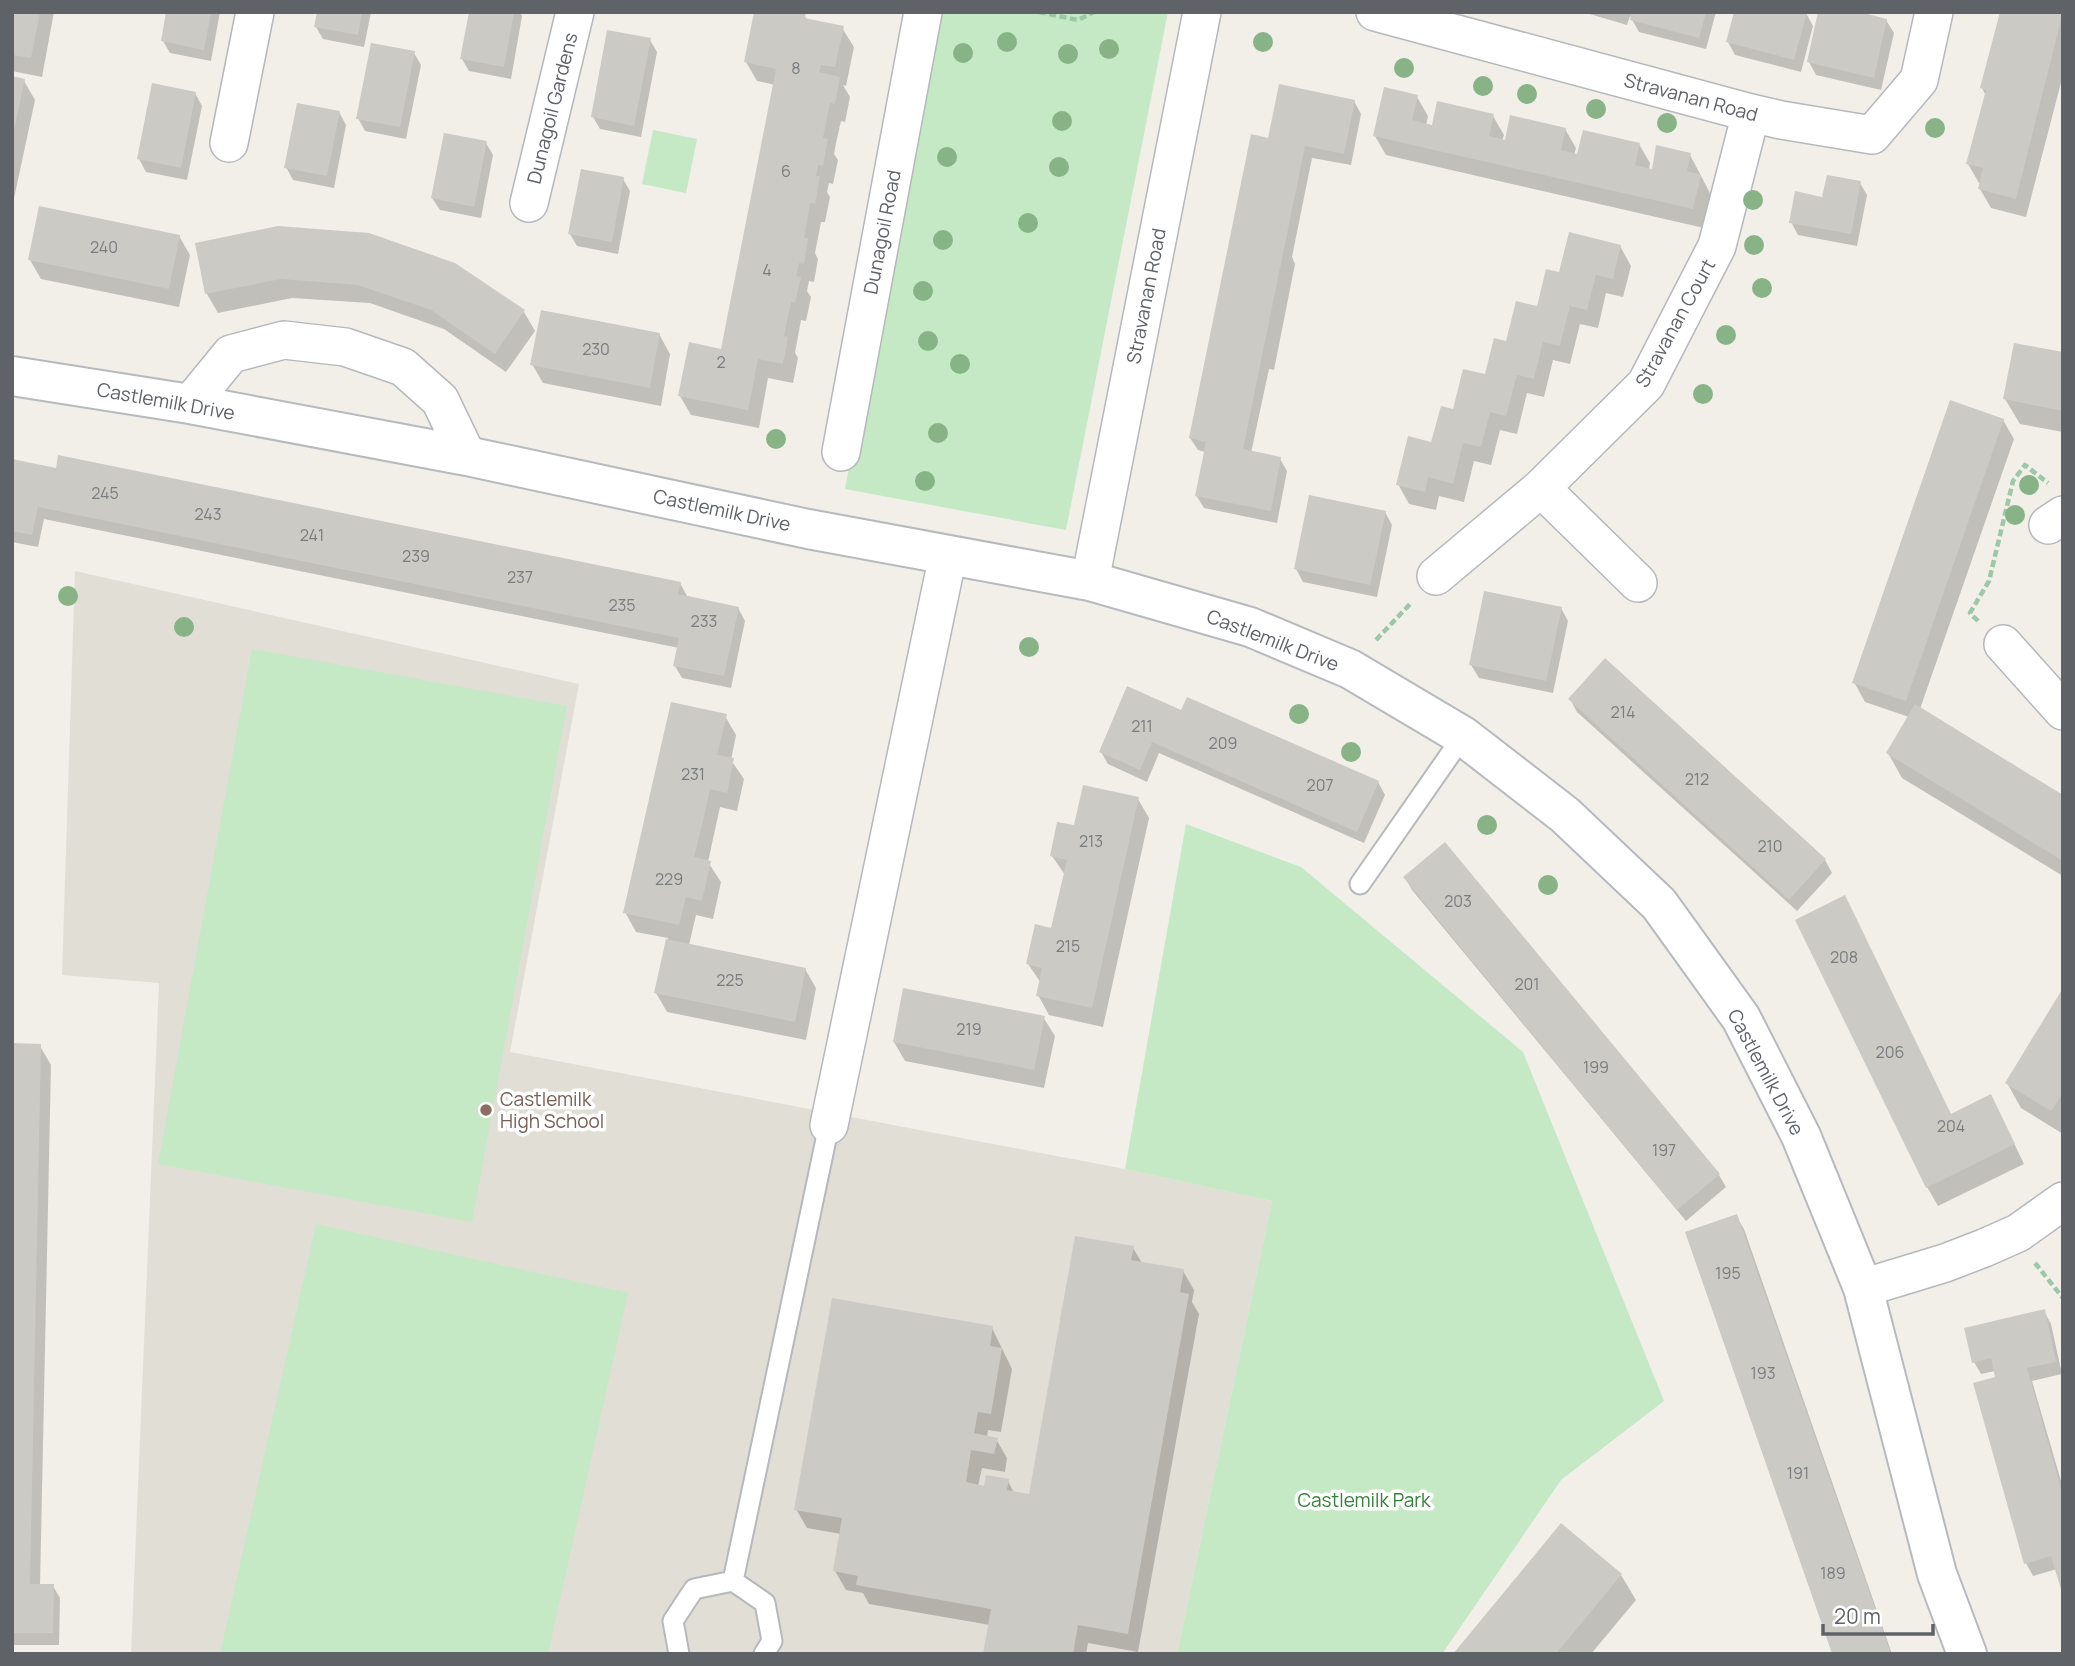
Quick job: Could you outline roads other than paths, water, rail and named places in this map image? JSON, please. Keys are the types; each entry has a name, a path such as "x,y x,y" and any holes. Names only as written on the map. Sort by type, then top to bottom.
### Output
{"street":[{"path":"229,143 255,12"},
{"name":"Dunagoil Gardens","path":"529,203 575,12"},
{"name":"Dunagoil Road","path":"841,452 923,12"},
{"name":"Stravanan Road","path":"1090,581 1202,12"},
{"name":"Stravanan Road","path":"1375,12 1751,113 1872,135 1919,80 1934,12"},
{"name":"Stravanan Court","path":"1436,576 1541,488 1646,384 1717,246 1751,113"},
{"path":"190,404 231,354 284,340 345,346 402,367 440,400 467,456"},
{"name":"Castlemilk Drive","path":"12,376 190,404 467,456 808,529 1090,581 1250,627 1350,669 1463,736 1565,815 1659,904 1741,1018 1801,1136 1863,1288 1937,1574 1967,1654"},
{"path":"1541,488 1637,583"},
{"path":"829,1125 948,555"},
{"path":"2003,644 2063,711"},
{"path":"1863,1288 1984,1248 2018,1233 2063,1201"}],"lane":[{"path":"1360,884 1463,736"},
{"path":"733,1581 829,1125"},
{"path":"679,1654 673,1621 695,1588 733,1581 765,1603 772,1641 764,1654"}],"place":[{"name":"Castlemilk High School","path":"486,1110"}],"park label":[{"name":"Castlemilk Park","path":"1364,1500"}]}
